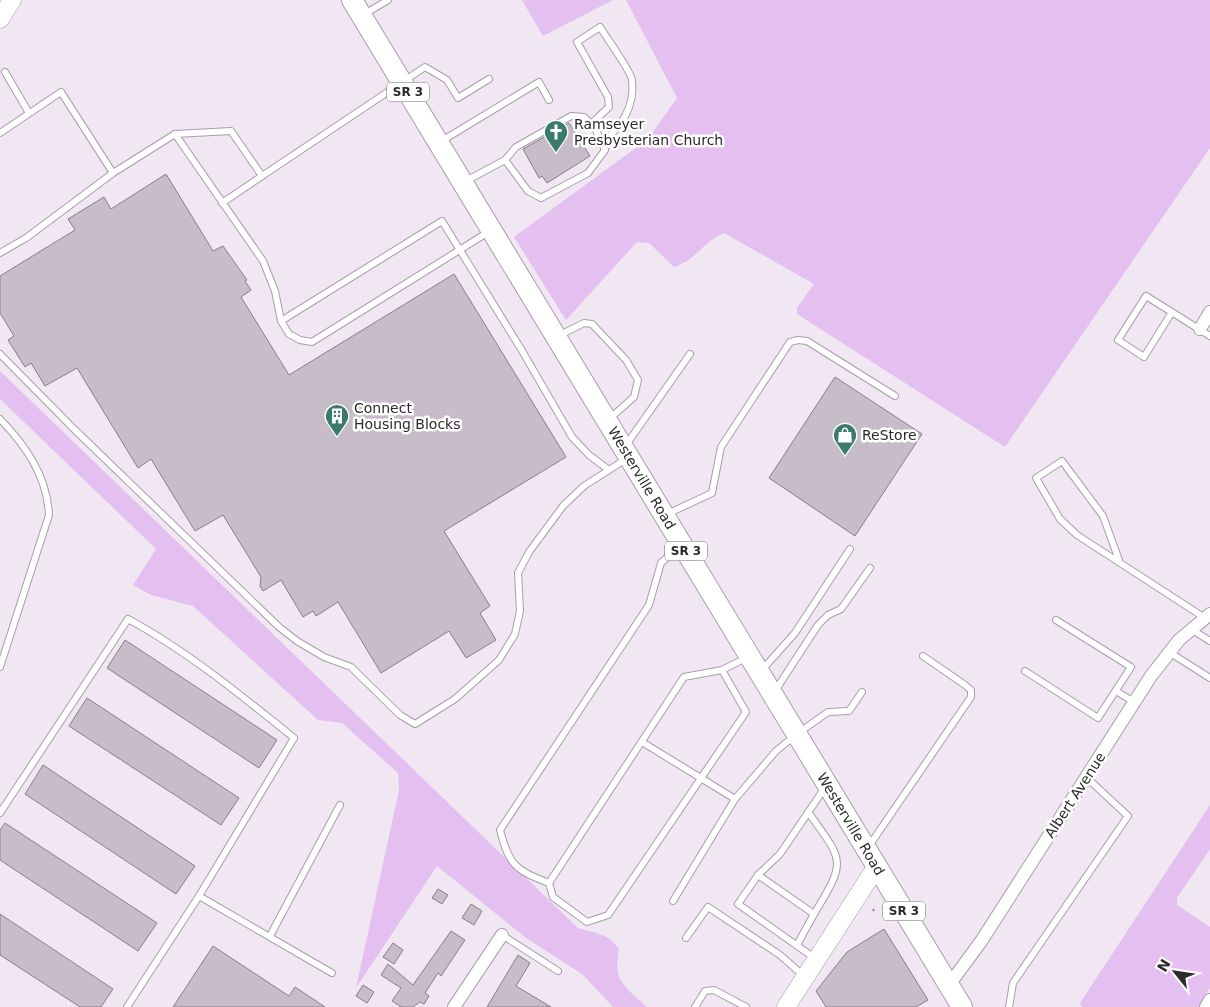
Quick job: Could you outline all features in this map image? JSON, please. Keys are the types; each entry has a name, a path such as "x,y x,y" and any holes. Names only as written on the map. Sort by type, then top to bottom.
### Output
{"main road":[{"path":"0,19 12,0"},
{"name":"Westerville Road","path":"357,8 949,985 958,1006"},
{"path":"786,1007 817,959 872,858"}],"street":[{"path":"1205,332 1210,312"},
{"name":"Albert Avenue","path":"949,985 982,940 1134,702 1170,652 1191,629 1208,616"},
{"path":"454,1007 502,935"},
{"path":"1206,1007 1210,1000"}],"lane":[{"path":"357,8 388,0"},
{"path":"591,124 609,107 608,98 577,42 600,27 632,78 628,113 616,130 602,143"},
{"path":"222,203 403,84 425,66 447,80 458,98 489,79"},
{"path":"6,72 29,113"},
{"path":"438,142 538,82 549,100"},
{"path":"0,133 60,92 113,173"},
{"path":"463,183 505,160 516,147 571,116 584,117 591,124 606,150 588,173 541,198 528,191 505,160"},
{"path":"0,254 26,238 113,173 175,134 231,131 262,176"},
{"path":"175,134 263,261 275,291 281,321 289,334 300,340 312,342 492,230"},
{"path":"281,321 442,222 521,349 572,437 589,455 609,470"},
{"path":"1172,312 1144,357 1118,340 1146,296 1205,332"},
{"path":"556,337 584,323 592,324 630,366 638,380 634,397 607,421"},
{"path":"664,515 712,494 721,448 743,411 790,342 798,340 807,341 895,396"},
{"path":"0,354 75,430 280,627 297,641 324,657 351,667 400,715 415,724 455,700 499,660 515,634 520,611 518,573 529,552 563,506 584,486 609,470 626,453 690,354"},
{"path":"0,419 28,451 39,472 48,498 49,515 0,667"},
{"path":"1120,563 1103,516 1062,461 1036,478 1060,519 1077,535 1120,563 1208,616"},
{"path":"682,543 661,563 650,605 500,830 506,854 523,873 549,883 554,897 587,922 608,915 746,712 722,670"},
{"path":"549,883 684,678 755,665 795,633 850,549"},
{"path":"773,694 818,625 828,615 842,609 870,568"},
{"path":"0,813 128,619 148,630 245,698 294,738 199,896 127,1007"},
{"path":"1025,671 1098,718 1131,667 1056,620"},
{"path":"1191,629 1210,641"},
{"path":"1170,652 1210,678"},
{"path":"872,858 971,696 971,690 923,656"},
{"path":"1116,691 1134,702"},
{"path":"672,901 735,799 776,751 828,712 849,711 862,692"},
{"path":"642,742 735,799"},
{"path":"1009,1007 1013,983 1128,816 1086,777"},
{"path":"817,959 738,904 758,875 780,854 827,784"},
{"path":"270,936 340,805"},
{"path":"797,945 833,883 839,864 830,842 808,812"},
{"path":"758,875 814,914"},
{"path":"199,896 332,973"},
{"path":"686,938 708,907 780,956 806,977"},
{"path":"502,935 558,971"},
{"path":"694,1007 705,992 714,990 746,1007"}],"shaded area":[{"path":"522,0 613,0 543,36"},
{"path":"626,0 1210,0 1210,148 1005,447 797,314 797,308 814,284 724,233 710,241 689,260 674,267 649,243 637,242 566,320 514,237 648,139 677,98"},
{"path":"0,371 578,928 601,934 610,939 619,949 618,969 622,982 647,1007 613,1007 582,974 526,938 437,866 356,988 399,790 398,773 342,723 318,720 193,606 151,595 133,585 156,549 0,399"},
{"path":"1210,805 1210,849 1177,898 1177,905 1210,927 1210,988 1198,1007 1082,1007 1080,1003"}],"building":[{"name":"Ramseyer Presbysterian Church","path":"569,123 590,156 547,183 542,176 539,178 523,149"},
{"name":"Connect Housing Blocks","path":"166,174 213,251 223,246 247,280 245,281 251,290 241,297 289,375 454,274 566,457 444,531 490,606 480,613 496,640 466,658 449,631 381,673 338,602 316,616 313,611 303,617 281,580 263,591 260,586 261,577 223,515 195,531 151,459 138,468 77,368 45,386 31,363 25,367 8,340 14,336 0,313 0,276 75,230 68,219 104,197 111,209"},
{"name":"ReStore","path":"835,377 922,434 855,536 769,478"},
{"path":"125,640 277,740 259,768 107,668"},
{"path":"87,698 239,798 221,825 69,726"},
{"path":"43,765 195,866 176,894 25,794"},
{"path":"5,823 157,923 138,951 0,860 0,830"},
{"path":"438,889 448,895 442,904 432,898"},
{"path":"471,904 482,911 474,925 462,918"},
{"path":"0,914 113,989 101,1007 80,1007 0,955"},
{"path":"884,929 928,1000 916,1007 826,1007 816,991 847,952"},
{"path":"451,931 465,940 441,976 438,973 425,993 429,996 424,1004 420,1002 413,1007 401,1007 392,1001 401,988 381,975 388,964 413,985"},
{"path":"393,943 403,950 394,964 383,957"},
{"path":"213,946 289,996 295,987 325,1007 173,1007"},
{"path":"518,955 530,963 516,986 551,1007 487,1007"},
{"path":"363,985 374,992 367,1003 356,996"}],"place":[{"name":"Ramseyer Presbysterian Church","path":"556,153"},
{"name":"Connect Housing Blocks","path":"337,437"},
{"name":"ReStore","path":"845,456"}]}
